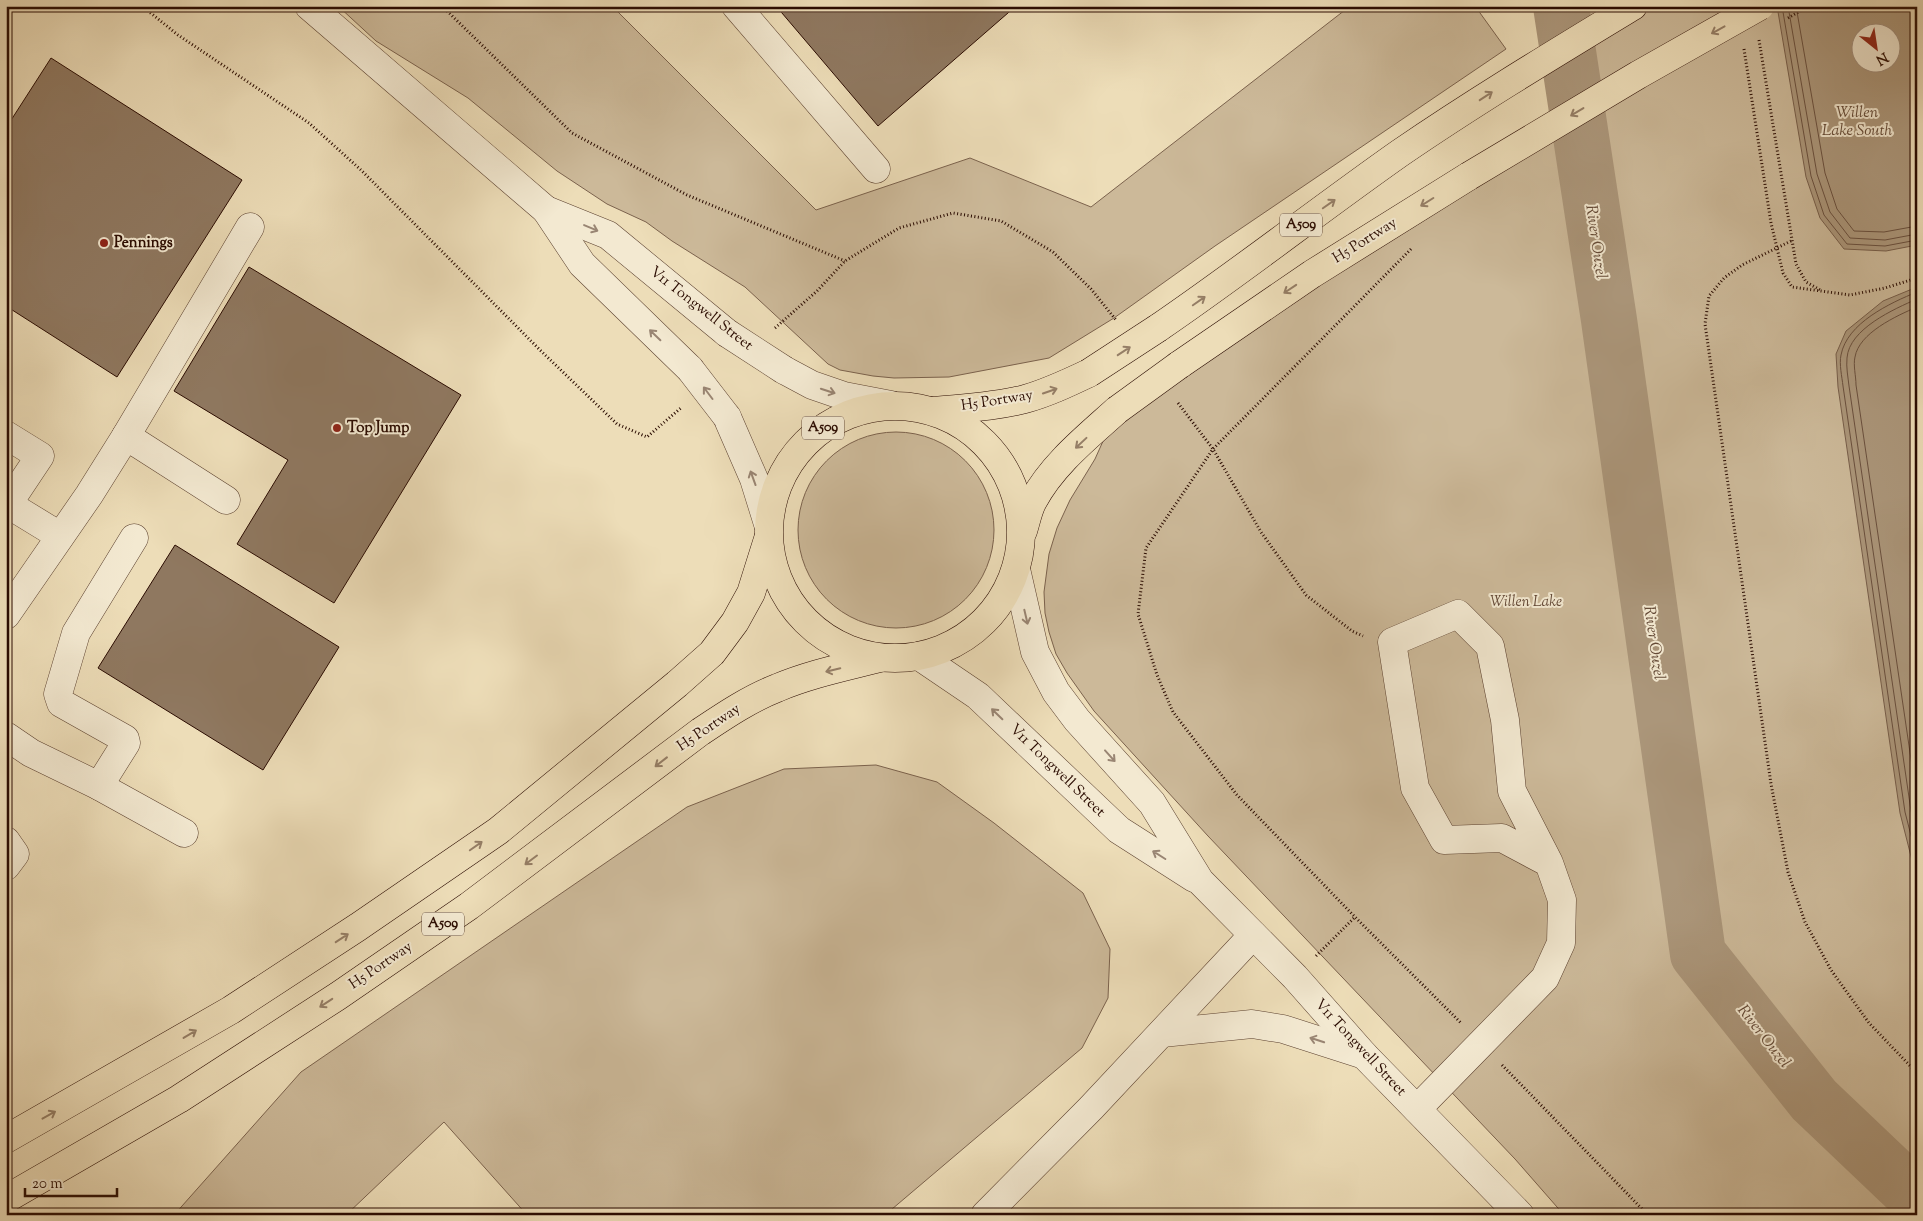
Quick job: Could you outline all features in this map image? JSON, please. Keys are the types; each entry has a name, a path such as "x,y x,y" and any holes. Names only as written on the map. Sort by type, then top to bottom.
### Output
{"main road":[{"name":"H5 Portway","path":"933,411 996,405 1024,400 1057,389 1089,373 1228,280 1315,214 1445,123 1525,71 1633,6"},
{"name":"H5 Portway","path":"1022,534 1032,502 1076,446 1117,410 1179,365 1312,274 1468,176 1638,75 1760,6"},
{"name":"A509","path":"6,1139 231,1010 358,927 498,831 677,684 712,652 735,622 751,593 768,532 774,494 787,465 806,441 831,422 860,410 891,405 933,411 969,429 998,458 1016,494 1022,534 1016,569 1002,600 980,626 951,645 919,656 880,658 851,651 825,638 802,619 784,595 773,568 768,532"},
{"name":"H5 Portway","path":"6,1199 179,1099 338,996 469,906 700,732 738,707 776,688 816,674 880,658"}],"street":[{"name":"V11 Tongwell Street","path":"309,6 546,210 582,264 690,369 727,417 750,470 768,532"},
{"path":"736,6 876,169"},
{"name":"V11 Tongwell Street","path":"546,210 608,235 727,333 784,370 812,385 844,396 891,405"},
{"path":"6,615 89,495 250,227"},
{"path":"6,435 40,456 7,505 60,536"},
{"path":"126,436 226,500"},
{"path":"99,786 126,743 125,739 60,703 58,694 76,633 134,538"},
{"name":"V11 Tongwell Street","path":"1016,569 1035,652 1056,692 1077,720 1152,802 1200,881 1295,977 1364,1055 1520,1215"},
{"path":"1417,1109 1545,978 1561,943 1562,900 1549,863 1512,791 1505,720 1490,646 1458,614 1392,642 1415,788 1444,840 1502,838 1549,863"},
{"name":"V11 Tongwell Street","path":"919,656 978,696 1119,830 1200,881"},
{"path":"6,736 31,753 99,786 184,834"},
{"path":"6,841 15,854 6,866"},
{"path":"985,1215 1091,1108 1253,935"},
{"path":"1162,1033 1252,1024 1283,1029 1364,1055"}],"path":[{"path":"142,6 178,35 308,123 362,170 541,351 617,424 647,437 684,405"},
{"path":"442,6 572,133 687,195 845,261"},
{"path":"1758,36 1796,264 1806,282 1825,293"},
{"path":"1743,46 1772,223 1783,274 1792,287 1850,295 1885,288 1917,278"},
{"path":"773,329 817,291 845,261 899,228 953,213 1001,221 1053,252 1091,289 1120,326"},
{"path":"1791,242 1742,265 1724,278 1709,296 1705,324 1771,784 1788,872 1805,922 1831,970 1869,1023 1917,1073"},
{"path":"1416,244 1213,449 1146,548 1138,614 1154,666 1173,712 1237,795 1648,1215"},
{"path":"1172,395 1213,449 1261,532 1306,595 1352,631 1384,645 1392,642"},
{"path":"1295,977 1355,917"}],"green space":[{"path":"338,6 612,6 816,210 970,158 1091,207 1345,10 1354,6 1475,6 1506,49 1215,246 1114,318 1049,358 949,377 894,378 840,370 828,364 745,287 672,241 646,222 607,204 557,171 468,98 376,41"},
{"name":"Willen Lake","path":"1563,6 1917,6 1917,1215 1564,1215 1515,1159 1208,836 1094,711 1056,654 1045,613 1044,592 1049,554 1057,528 1070,500 1095,459 1117,410 1581,110"},
{"path":"886,432 906,432 942,443 951,448 972,468 987,492 994,520 994,540 987,568 978,585 958,606 934,621 906,628 886,628 858,621 841,612 814,585 802,558 798,540 798,520 805,492 814,475 841,448 868,436"},
{"path":"876,765 937,782 994,823 1083,893 1110,949 1108,998 1082,1048 885,1215 527,1215 444,1122 346,1215 174,1215 301,1072 687,807 784,769"}],"water":[{"name":"Willen Lake South","path":"1777,6 1917,6 1917,245 1886,251 1844,249 1820,218 1806,177"},
{"path":"1917,287 1917,880 1900,813 1838,387 1836,354 1846,331 1883,301"}],"building":[{"path":"776,6 1016,6 878,126"},
{"name":"Pennings","path":"51,58 242,180 117,377 6,306 6,128"},
{"name":"Top Jump","path":"249,267 461,395 334,603 237,544 288,460 174,391"},
{"path":"175,545 339,647 263,770 98,668"}],"waterway":[{"name":"River Ouzel","path":"1561,6 1609,320 1698,954 1814,1100 1917,1198"}],"place":[{"name":"Pennings","path":"104,243"},
{"name":"Top Jump","path":"337,428"}]}
